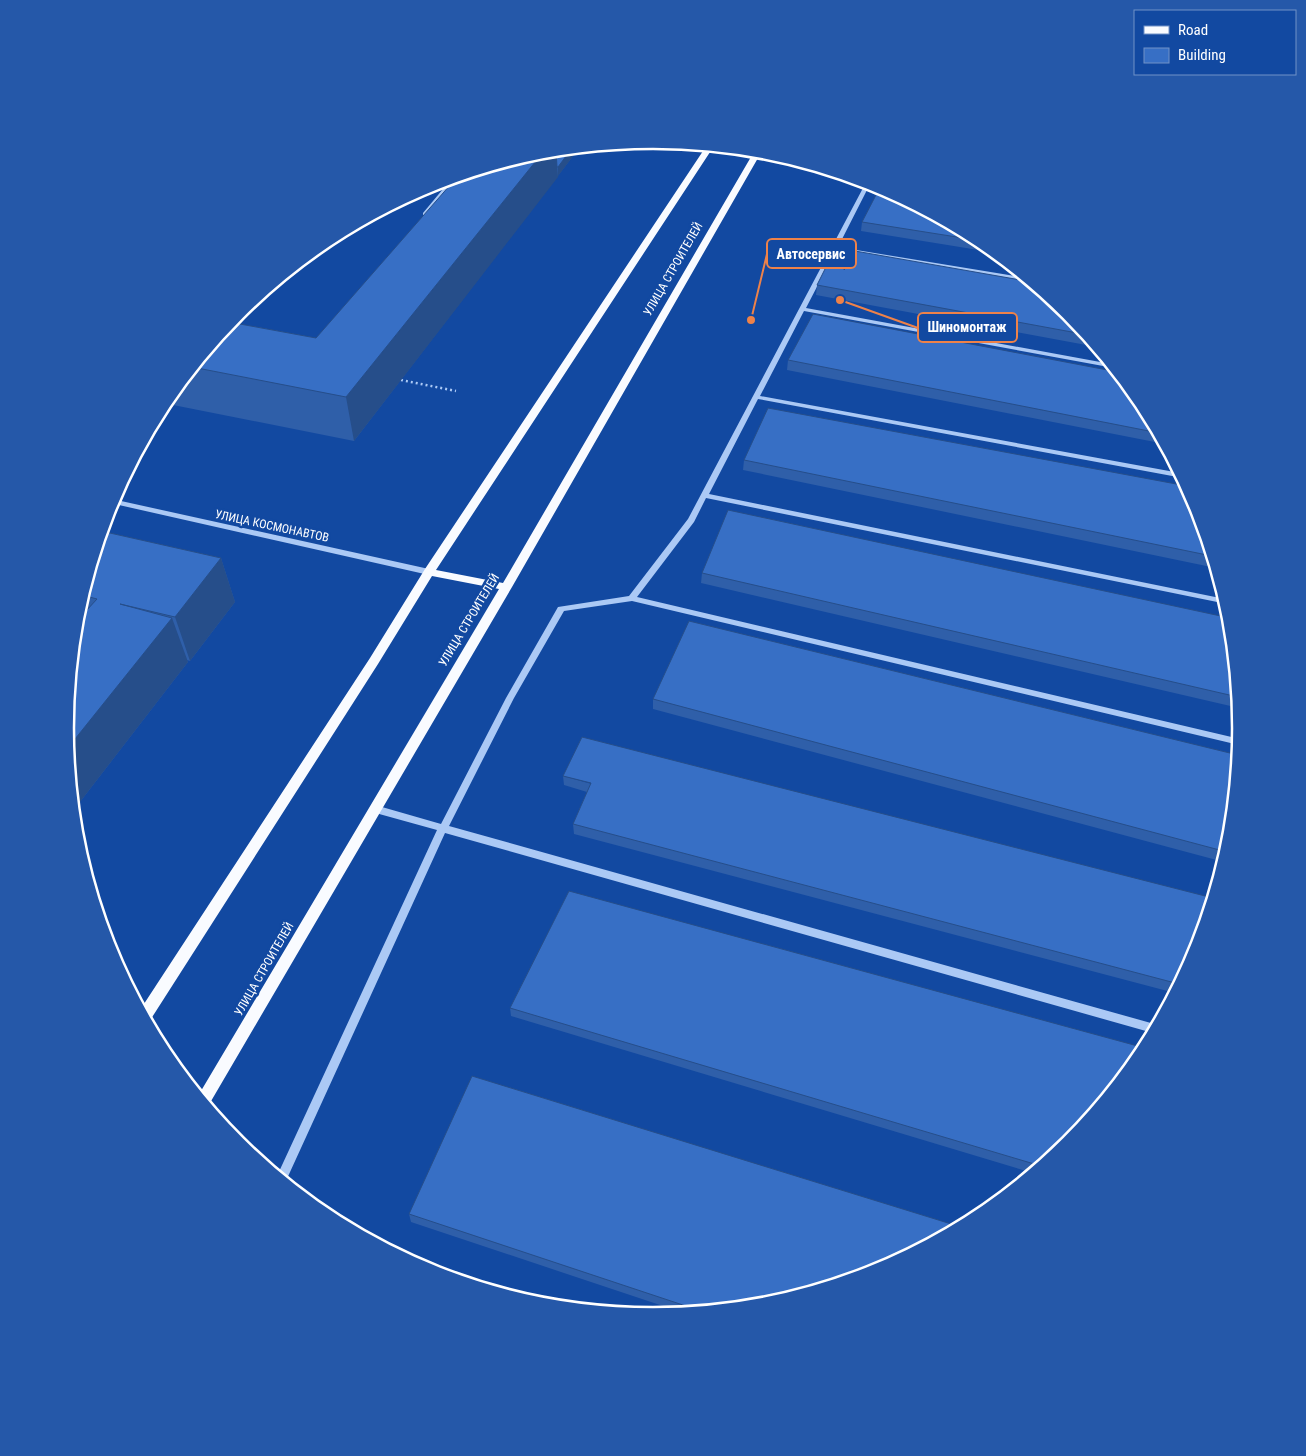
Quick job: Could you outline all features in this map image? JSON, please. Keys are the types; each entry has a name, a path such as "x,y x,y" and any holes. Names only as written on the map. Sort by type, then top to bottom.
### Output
{"main road":[{"path":"148,1011 374,661 429,572 706,152"},
{"name":"УЛИЦА СТРОИТЕЛЕЙ","path":"206,1097 506,587 754,158"},
{"path":"429,572 506,587"}],"street":[{"path":"632,598 692,520 865,189"},
{"path":"834,248 1018,278"},
{"path":"803,309 1104,364"},
{"path":"756,397 1174,475"},
{"path":"704,495 1218,600"},
{"name":"УЛИЦА КОСМОНАВТОВ","path":"119,504 429,572"},
{"path":"284,1174 442,830 510,698 561,609 632,598 1232,740"},
{"path":"375,809 442,830 1149,1027"}],"lane":[{"path":"419,220 448,186"}],"path":[{"path":"401,380 456,391"}],"building":[{"path":"566,156 558,167 556,157"},
{"path":"536,161 346,397 199,368 238,324 316,338 449,186 503,168"},
{"path":"877,194 909,208 962,238 862,222"},
{"path":"855,251 1020,280 1077,333 817,285 827,265 845,268 844,270"},
{"path":"813,314 1109,370 1151,431 788,360"},
{"path":"768,408 1178,484 1206,555 744,460"},
{"path":"728,510 1221,616 1231,695 702,573"},
{"path":"108,533 221,558 175,617 120,604 172,618 74,740 75,690 79,652 86,611 97,599 89,597"},
{"path":"689,621 1231,753 1227,804 1219,850 653,699"},
{"path":"582,737 1207,897 1174,983 573,824 591,783 563,776"},
{"path":"569,891 1138,1046 1113,1081 1089,1110 1035,1164 510,1008"},
{"path":"472,1076 952,1224 909,1248 839,1277 803,1288 766,1296 686,1306 409,1214"}],"place":[{"name":"Шиномонтаж","path":"840,300"},
{"name":"Автосервис","path":"751,320"}]}
